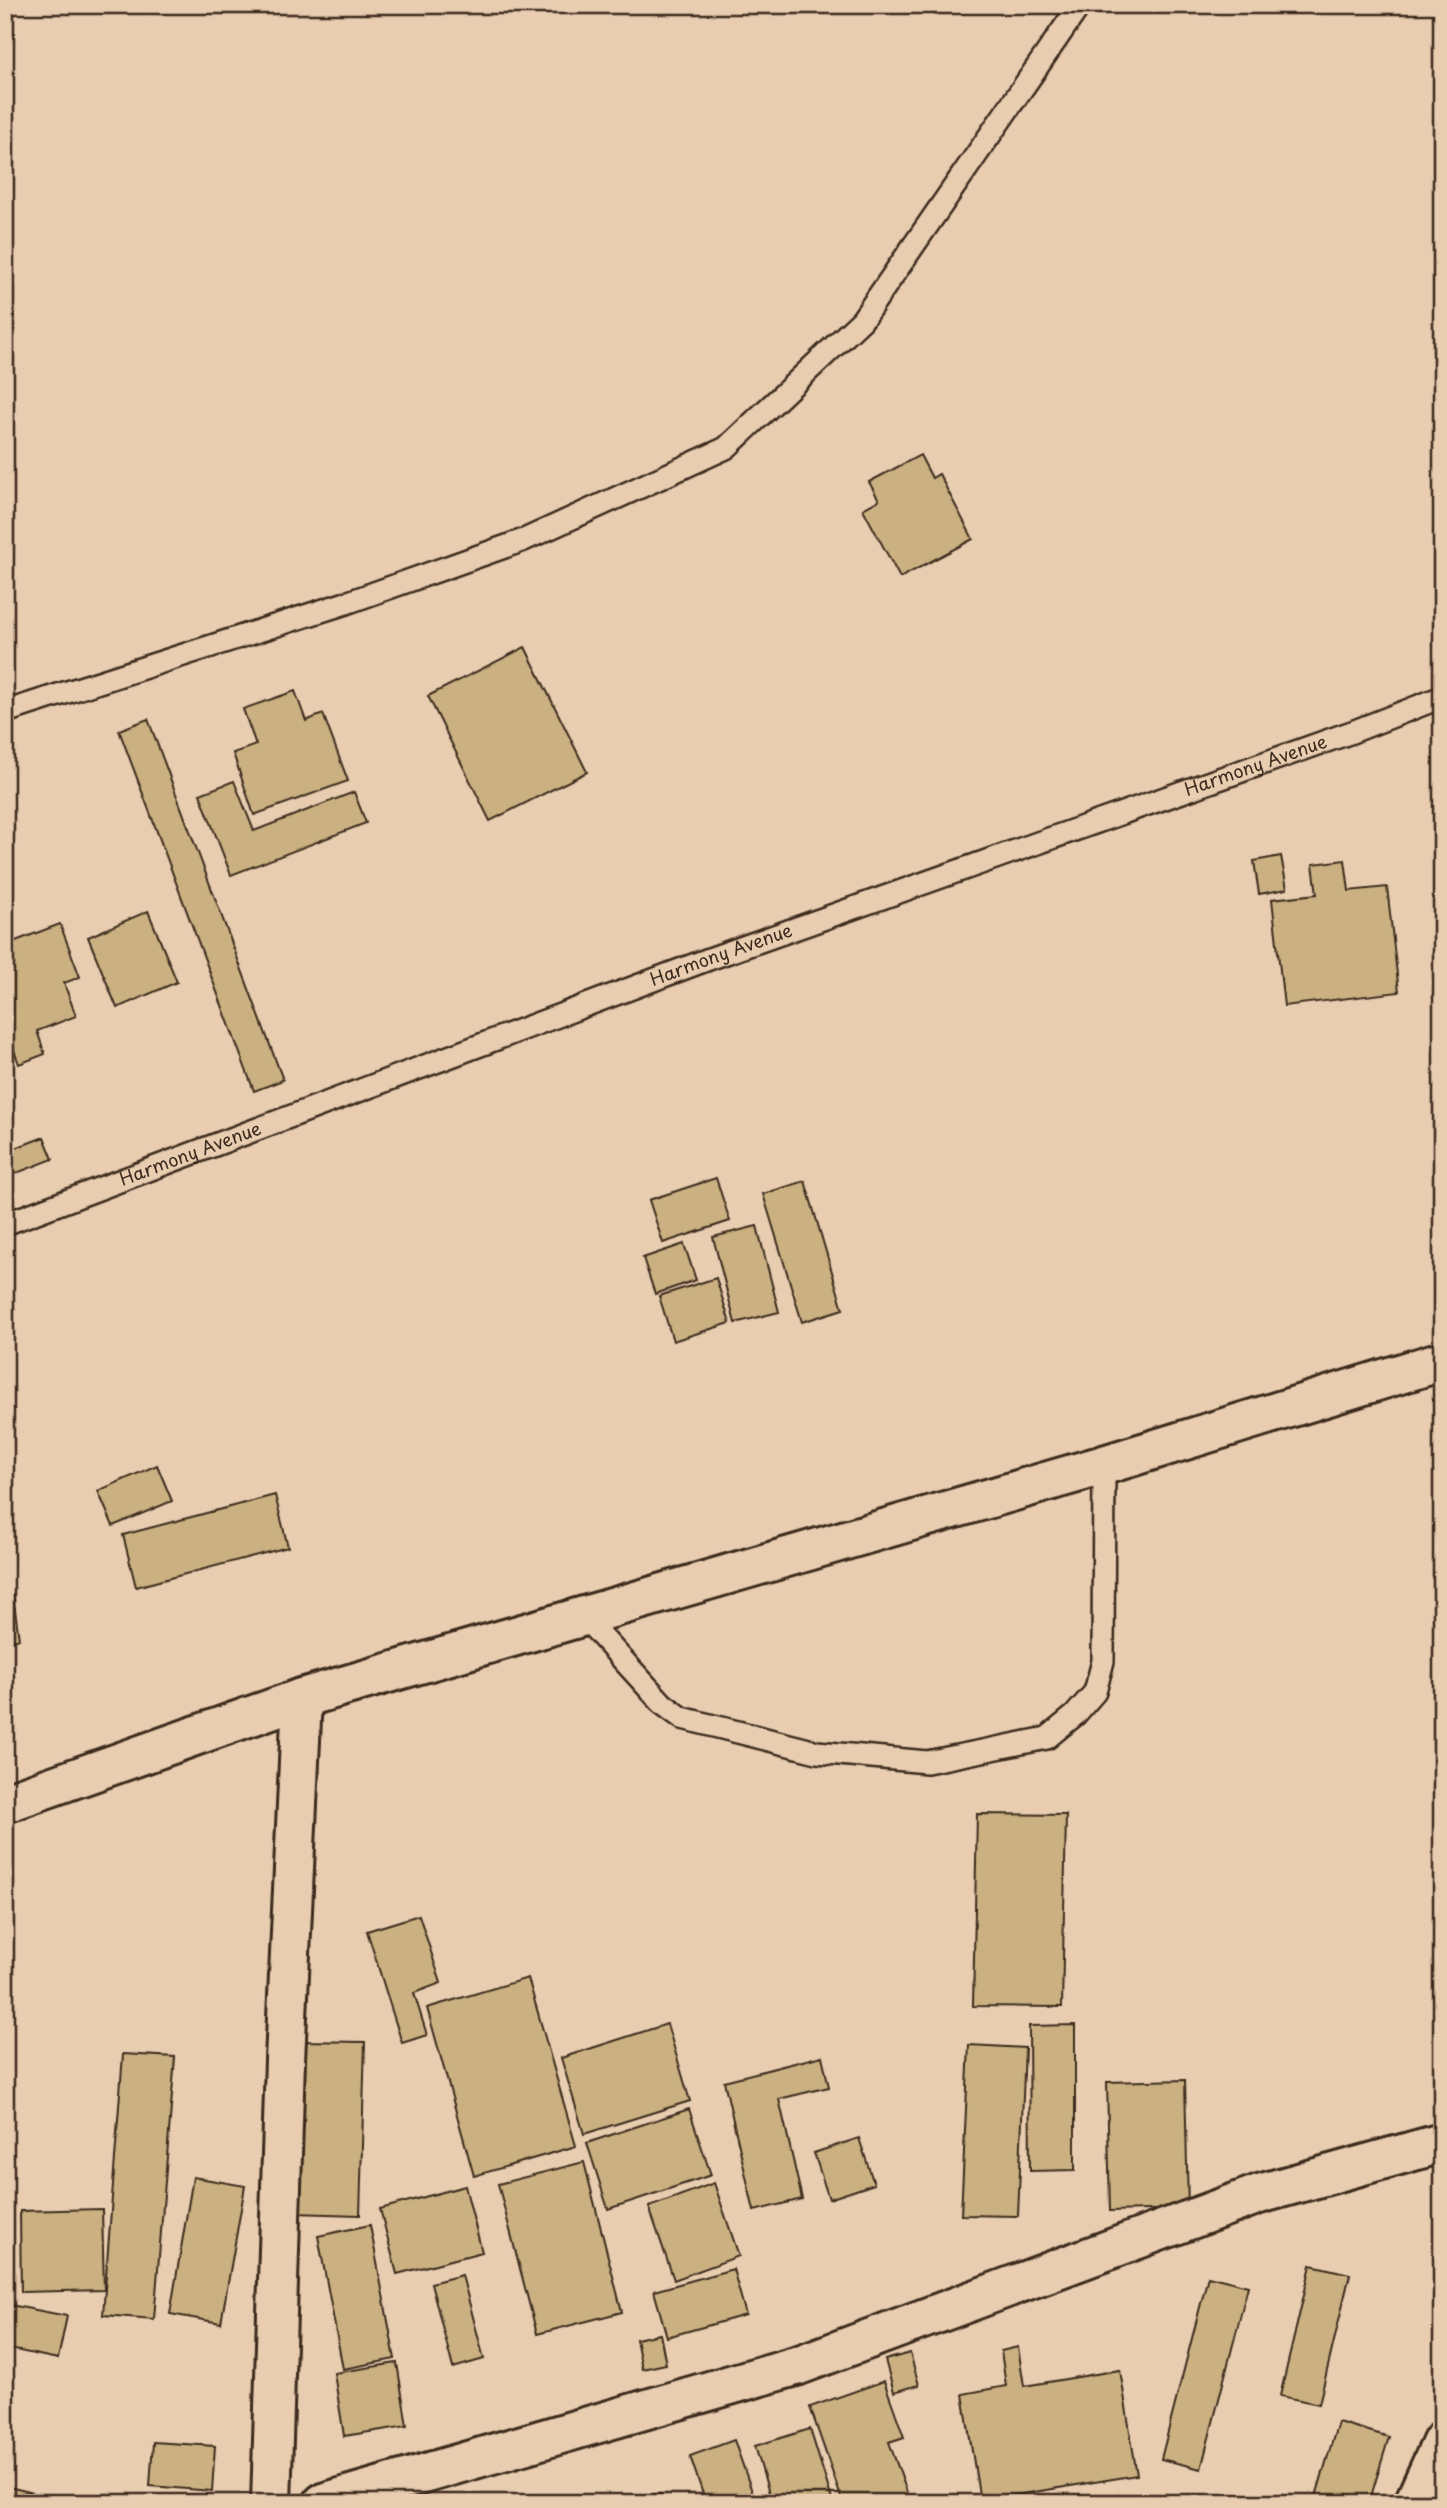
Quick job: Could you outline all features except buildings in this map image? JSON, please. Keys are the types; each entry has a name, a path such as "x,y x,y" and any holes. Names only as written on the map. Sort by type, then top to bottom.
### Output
{"street":[{"path":"5,1803 302,1698 1104,1465 1442,1361"},
{"path":"271,2503 285,2060 302,1698"},
{"path":"323,2503 799,2365 1259,2194 1442,2143"},
{"path":"1414,2503 1442,2442"}],"lane":[{"path":"5,712 346,603 524,540 726,448 862,320 1080,5"},
{"name":"Harmony Avenue","path":"5,1224 709,959 1442,697"},
{"path":"583,1616 663,1704 682,1718 817,1752 927,1762 1047,1738 1075,1715 1095,1692 1103,1661 1104,1465"}]}
